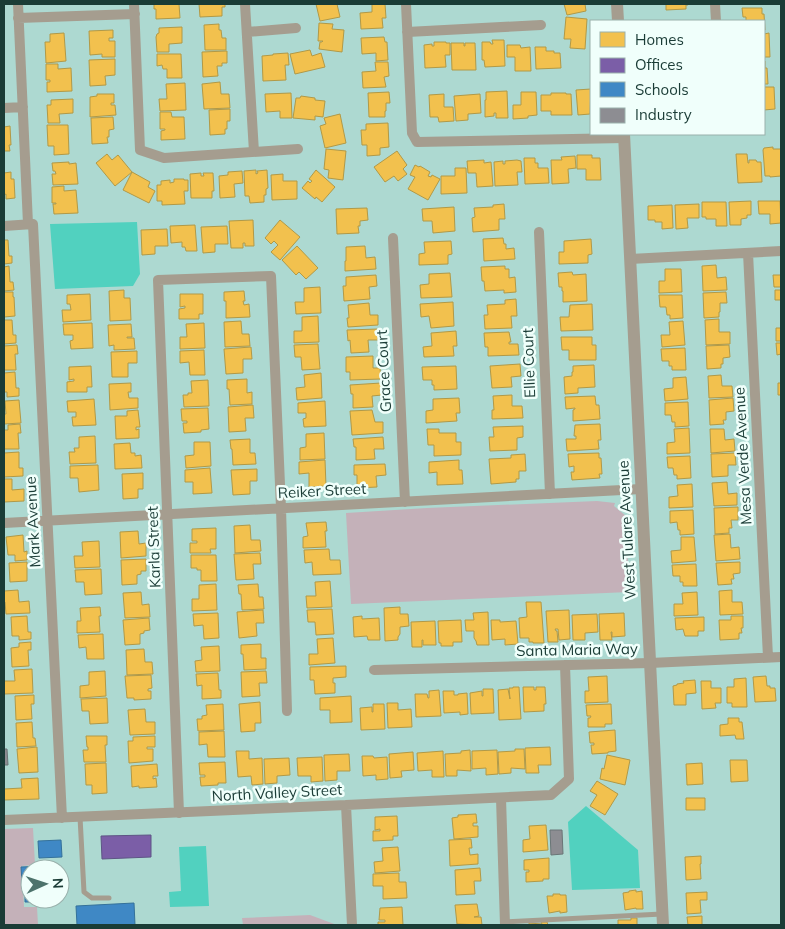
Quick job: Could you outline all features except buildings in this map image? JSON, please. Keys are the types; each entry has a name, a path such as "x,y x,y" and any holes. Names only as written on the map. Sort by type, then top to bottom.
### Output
{"street":[{"name":"Mark Avenue","path":"18,4 48,521 62,818"},
{"path":"245,4 254,152"},
{"path":"406,4 412,132 417,142 624,136"},
{"path":"617,4 618,20"},
{"path":"715,4 716,20"},
{"path":"18,18 134,9 140,150 164,158 298,149"},
{"path":"407,32 541,25"},
{"path":"247,32 296,28"},
{"path":"4,108 23,107"},
{"name":"West Tulare Avenue","path":"624,136 662,920"},
{"path":"4,226 31,224"},
{"name":"Ellie Court","path":"539,232 550,494"},
{"name":"Grace Court","path":"393,238 405,502"},
{"path":"630,260 781,251"},
{"name":"Mesa Verde Avenue","path":"748,253 768,657"},
{"name":"Karla Street","path":"178,813 158,280 271,276 281,508"},
{"name":"Reiker Street","path":"4,523 641,489"},
{"path":"281,508 287,711"},
{"name":"Santa Maria Way","path":"374,670 650,663 781,656"},
{"name":"North Valley Street","path":"4,820 346,806 551,795 569,779 565,665"},
{"path":"501,798 505,924"},
{"path":"346,806 352,925"}],"lane":[{"path":"80,817 84,892 92,898 109,898"},
{"path":"505,924 662,920"}],"shaded area":[{"path":"137,222 140,274 133,286 55,289 50,224"},
{"path":"597,501 615,503 614,506 626,516 629,592 351,604 346,513"},
{"path":"586,806 638,850 640,888 572,890 568,822"},
{"path":"33,828 35,859 20,859 20,909 37,909 38,925 4,925 4,829"},
{"path":"206,846 209,906 170,907 169,892 181,891 179,847"},
{"path":"310,915 337,925 243,925 242,918"}]}
